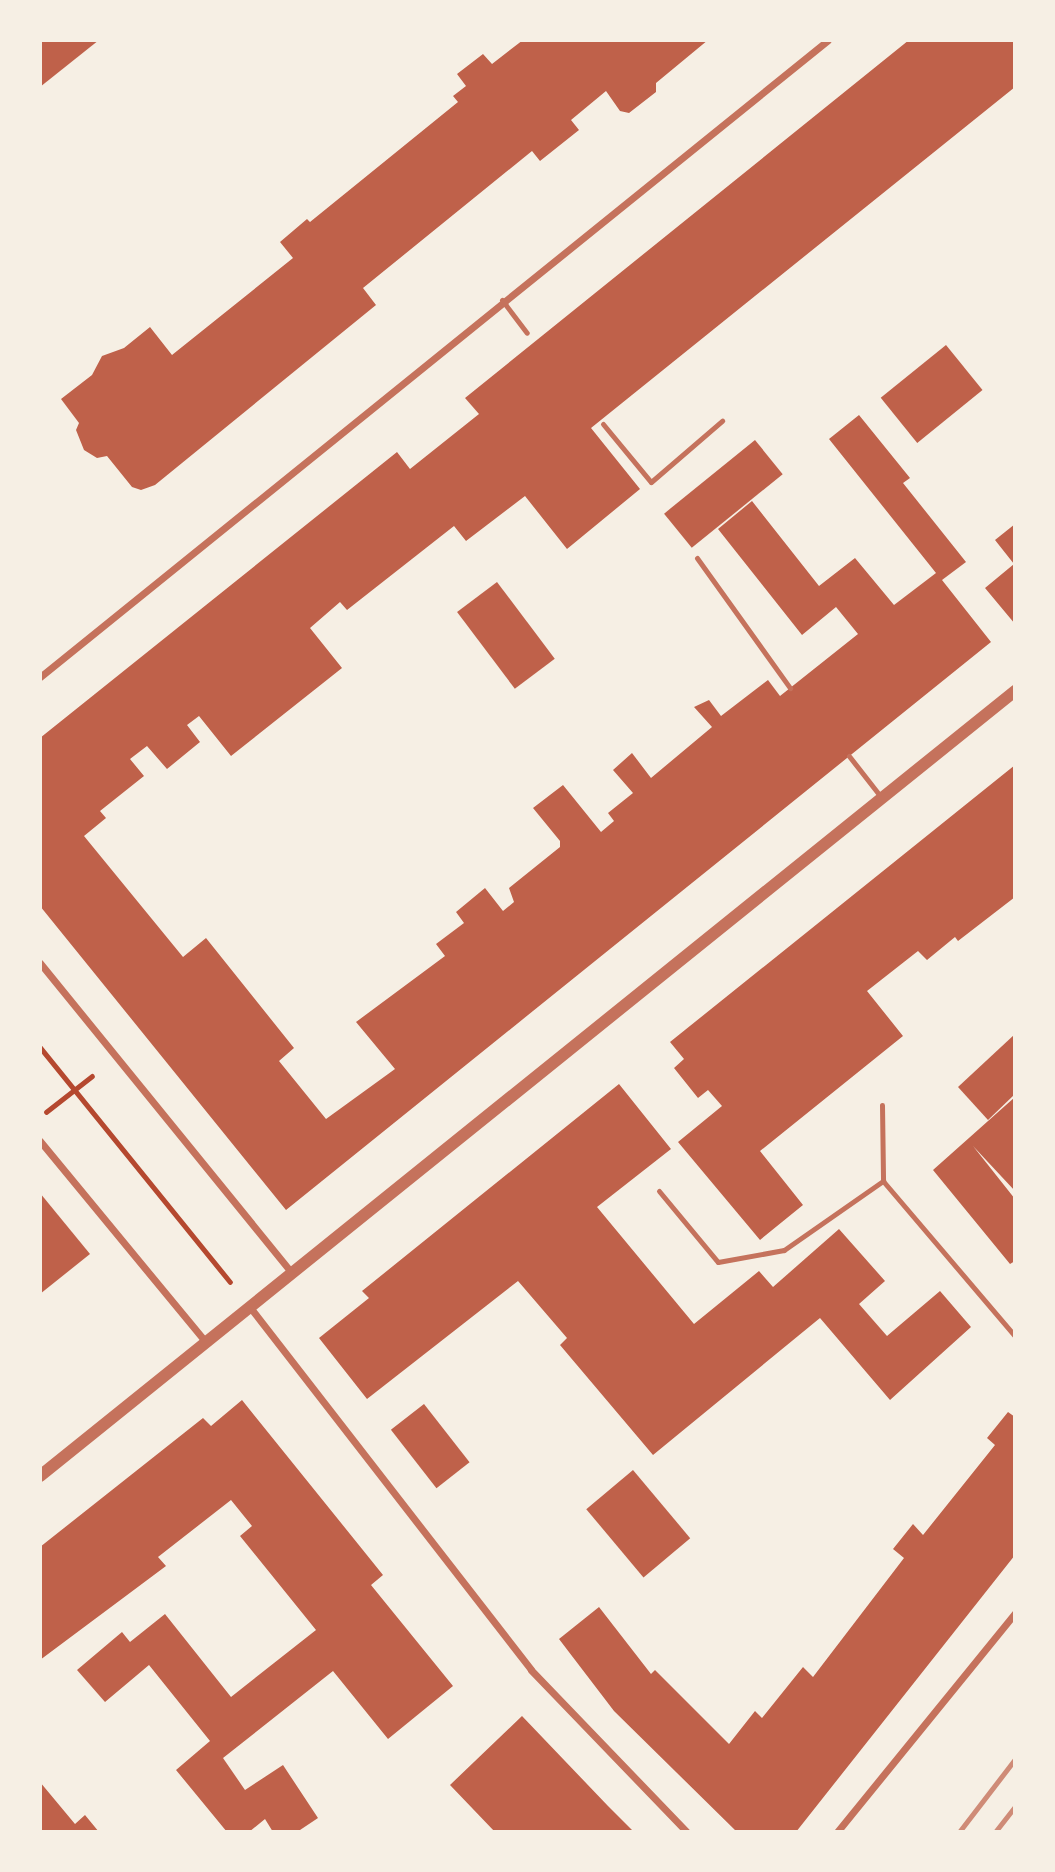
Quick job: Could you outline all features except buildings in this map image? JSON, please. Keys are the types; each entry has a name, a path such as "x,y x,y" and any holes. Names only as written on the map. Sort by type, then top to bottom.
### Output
{"street":[{"path":"40,677 502,300 828,40"},
{"path":"40,1476 290,1271 1015,691"},
{"path":"40,963 290,1271"},
{"path":"40,1141 205,1341"},
{"path":"248,1305 531,1670 687,1832"},
{"path":"837,1832 1015,1613"}],"lane":[{"path":"502,300 527,333"},
{"path":"603,424 651,482 722,421"},
{"path":"697,558 790,688"},
{"path":"849,756 881,797"},
{"path":"882,1105 883,1181 1015,1336"},
{"path":"659,1191 718,1262 784,1250 883,1181"}],"path":[{"path":"40,1047 248,1305"},
{"path":"40,1116 116,1056"}],"railway":[{"path":"959,1832 1015,1759"},
{"path":"995,1832 1015,1806"}]}
